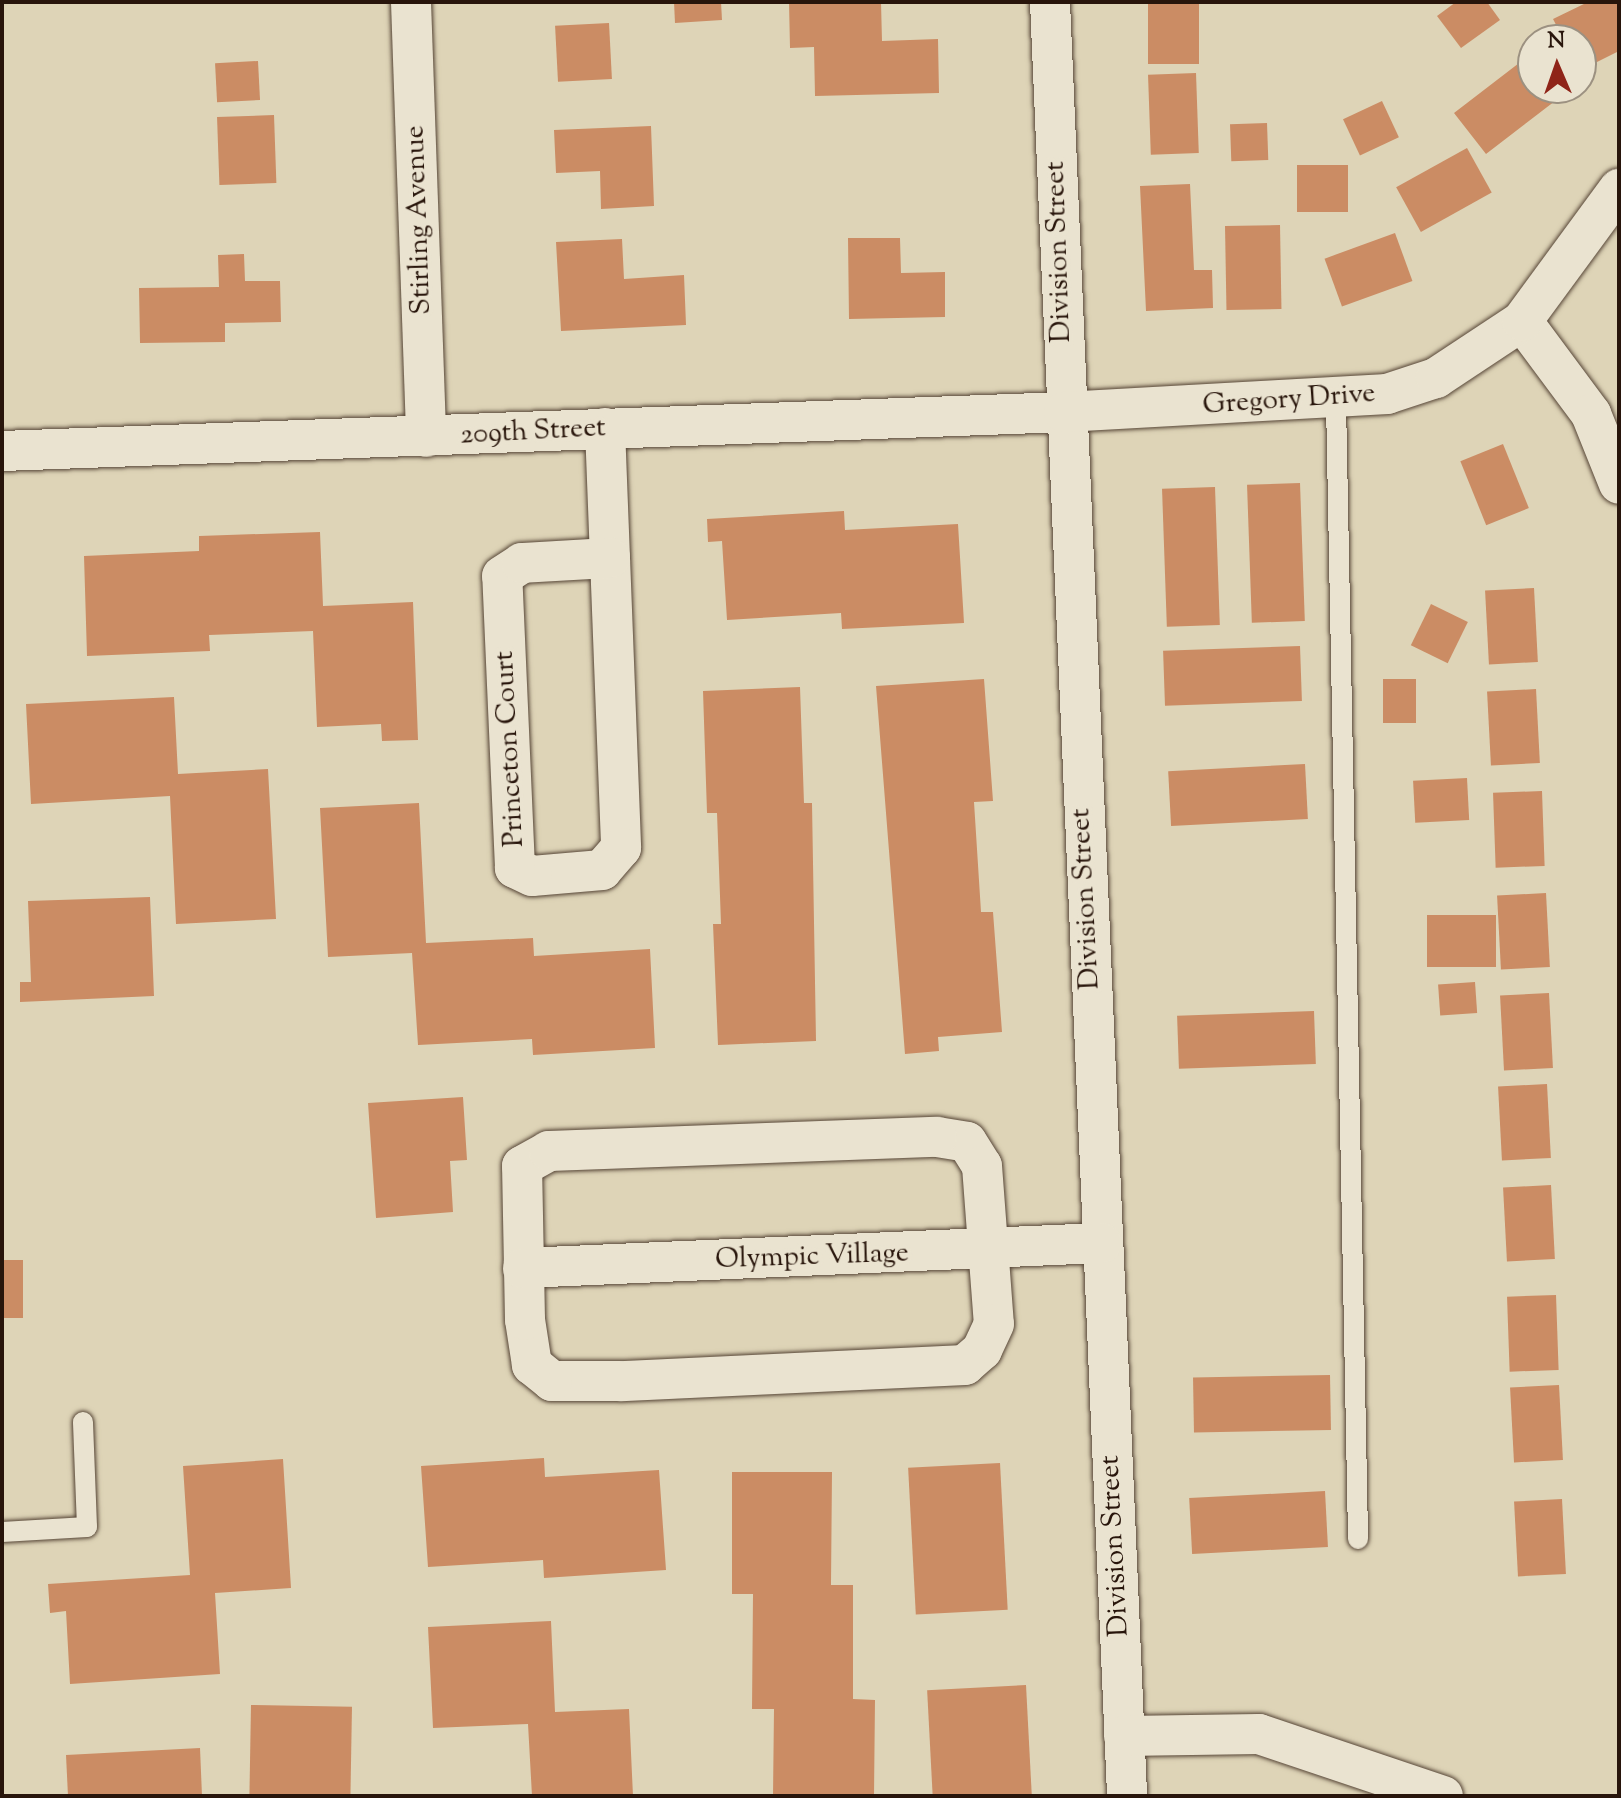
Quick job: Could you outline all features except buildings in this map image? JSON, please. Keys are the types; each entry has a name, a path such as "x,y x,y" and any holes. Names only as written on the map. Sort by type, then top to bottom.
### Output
{"street":[{"name":"Stirling Avenue","path":"411,2 426,437"},
{"name":"Division Street","path":"1050,2 1064,412 1127,1796"},
{"name":"Gregory Drive","path":"1064,412 1336,401 1387,394 1436,378 1522,321 1619,189"},
{"path":"1522,321 1591,414 1619,484"},
{"name":"209th Street","path":"2,451 1064,412"},
{"name":"Princeton Court","path":"605,428 610,558 621,848 602,870 532,876 515,868 502,576 522,563 610,558"},
{"path":"937,1137 967,1142 982,1166 991,1251 994,1324 982,1350 965,1365 854,1374 552,1381 532,1365 523,1268 522,1166 549,1151 937,1137"},
{"name":"Olympic Village","path":"523,1268 991,1251 1101,1243"},
{"path":"1124,1736 1259,1734 1443,1796"}],"lane":[{"path":"1336,401 1358,1539"},
{"path":"2,1532 87,1527 83,1422"}]}
